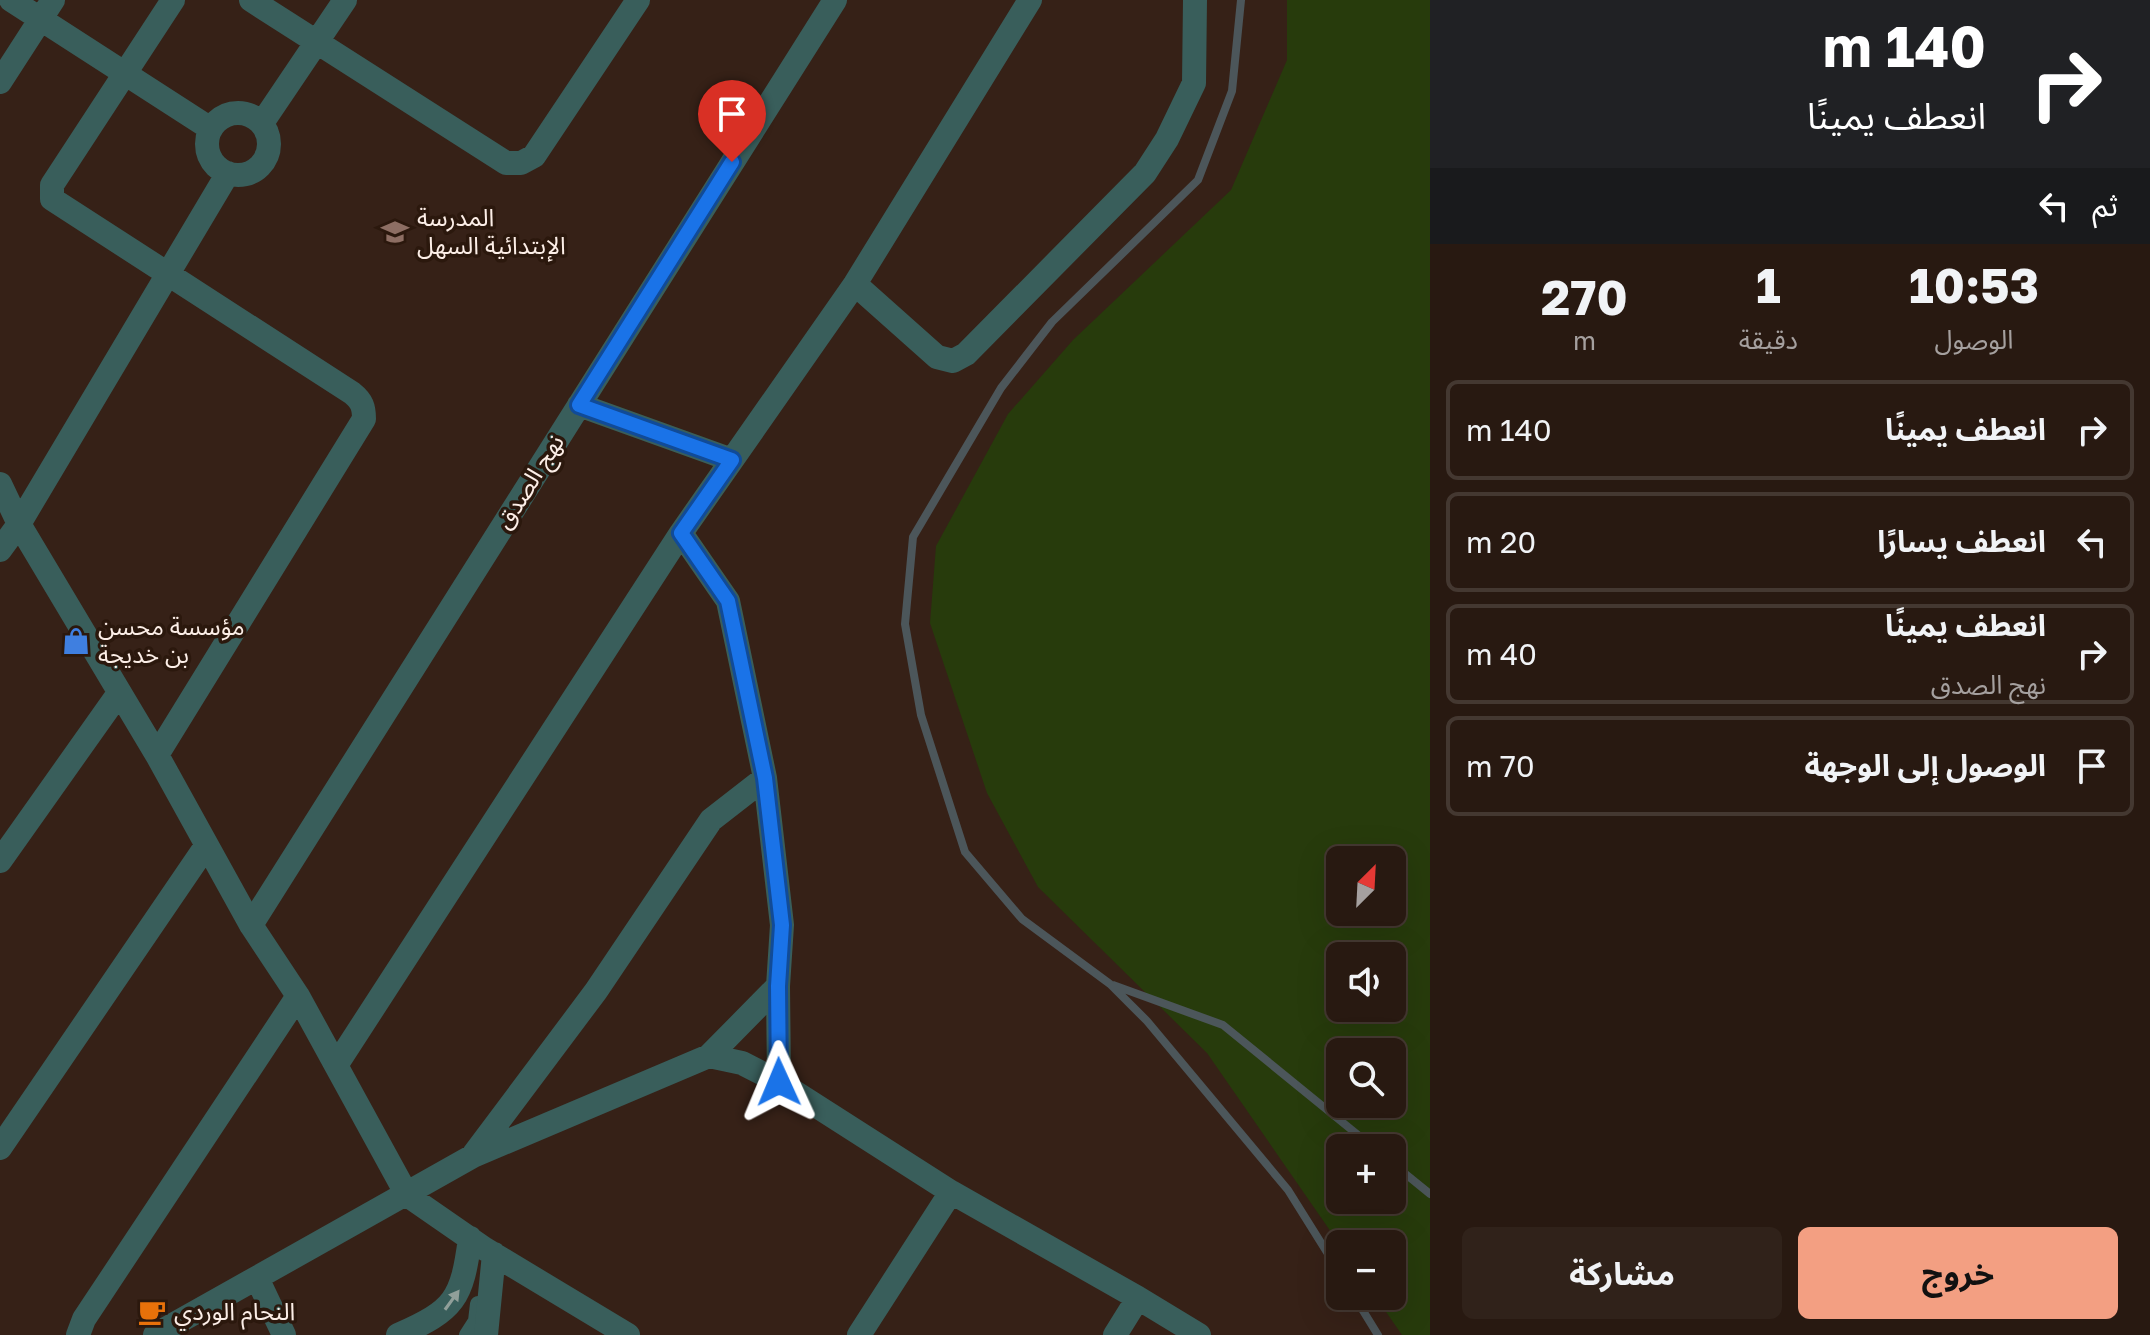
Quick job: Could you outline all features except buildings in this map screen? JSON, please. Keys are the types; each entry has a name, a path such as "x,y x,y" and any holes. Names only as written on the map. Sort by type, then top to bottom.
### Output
{"street":[{"path":"11,0 46,10 125,74 211,129"},
{"path":"157,755 364,419 360,400 352,393 57,204 51,192 52,185 173,0"},
{"path":"251,0 506,163 521,163 534,156 638,0"},
{"path":"262,123 345,0"},
{"name":"نهج الصدق","path":"251,925 835,0"},
{"path":"337,1064 681,533 855,284 1030,0"},
{"path":"855,284 937,357 953,361 966,354 1145,173 1167,139 1194,83 1195,0"},
{"path":"0,82 46,10"},
{"path":"235,113 245,113 262,123 270,142 264,161 249,173 228,173 219,168 208,150 207,139 211,129 225,115 235,113"},
{"path":"0,550 19,524 228,173"},
{"path":"579,405 732,460"},
{"path":"0,484 19,524 157,755 251,925 298,996 337,1064 407,1195 483,1247 628,1335"},
{"path":"681,533 728,601 765,778 782,925 778,986 779,1082"},
{"path":"0,861 119,693"},
{"path":"473,1156 596,991 711,820 765,778"},
{"path":"0,1148 206,846"},
{"path":"155,1335 473,1156 709,1056 778,986"},
{"path":"78,1335 84,1319 298,996"},
{"path":"709,1056 742,1063 779,1082 951,1192 1199,1335"},
{"path":"859,1335 951,1192"},
{"path":"398,1335 431,1321 456,1296 483,1247"},
{"path":"483,1247 486,1335"},
{"path":"257,1278 284,1335"},
{"path":"1115,1335 1138,1298"}],"lane":[{"path":"467,1335 476,1321 483,1247"}],"green space":[{"path":"1287,0 1430,0 1430,1335 1402,1335 1385,1310 1406,1310 1406,1230 1330,1230 1207,1053 1038,887 987,793 930,623 936,546 1008,414 1073,340 1231,190 1287,60"}],"waterway":[{"path":"1241,0 1232,91 1198,180 1052,322 1001,388 913,537 905,624 921,715 965,852 1022,919 1110,984 1147,1021 1288,1190 1326,1251"},
{"path":"1113,985 1223,1025 1357,1134"},
{"path":"1406,1174 1430,1194"},
{"path":"1363,1310 1378,1335"}],"place":[{"name":"المدرسة الإبتدائية السهل","path":"395,232"},
{"name":"مؤسسة محسن بن خديجة","path":"76,641"},
{"name":"النحام الوردي","path":"152,1312"}],"route":[{"path":"732,162 579,405 732,460 681,533 728,601 765,778 782,925 778,986 779,1082"}]}
